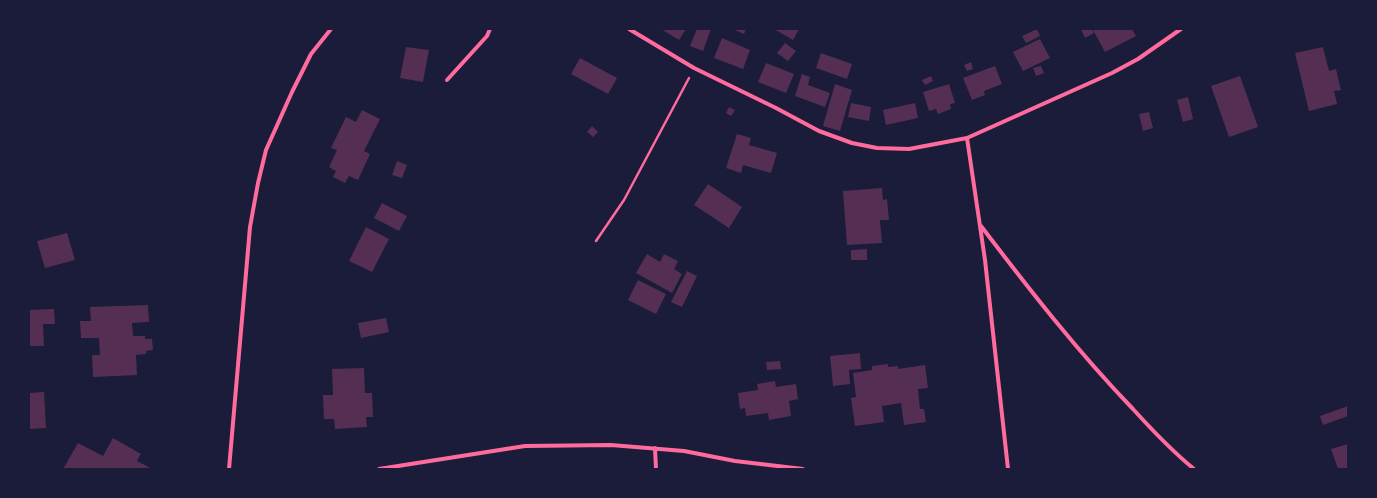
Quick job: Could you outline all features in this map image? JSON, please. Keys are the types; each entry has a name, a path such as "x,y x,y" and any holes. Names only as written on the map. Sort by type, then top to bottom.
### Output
{"street":[{"path":"229,469 250,227 258,183 266,150 292,92 311,54 331,29"},
{"path":"447,80 487,36 490,29"},
{"path":"629,29 694,68 819,131 852,143 878,148 910,149 967,138 1112,73 1138,59 1181,29"},
{"path":"967,138 980,225 1008,469"},
{"path":"980,225 1101,377 1169,447 1194,469"},
{"path":"379,469 525,446 611,445 655,448 803,469"},
{"path":"655,448 656,469"}],"path":[{"path":"596,241 624,200 694,68"}],"building":[{"path":"661,29 686,29 679,40"},
{"path":"697,29 711,29 703,51 690,46"},
{"path":"732,29 746,29 744,34"},
{"path":"774,29 799,29 793,40"},
{"path":"1037,29 1040,36 1026,43 1022,36"},
{"path":"1081,29 1092,29 1094,33 1085,38"},
{"path":"1132,29 1136,36 1105,52 1093,30"},
{"path":"722,38 750,50 743,69 714,58"},
{"path":"1040,39 1050,58 1023,71 1013,52"},
{"path":"785,43 796,51 788,61 777,53"},
{"path":"406,47 429,50 423,82 400,78"},
{"path":"1323,47 1329,71 1336,69 1341,90 1334,91 1337,104 1309,111 1295,53"},
{"path":"821,53 852,64 847,79 816,68"},
{"path":"580,58 617,78 608,94 571,74"},
{"path":"971,62 973,69 967,71 964,65"},
{"path":"766,63 794,74 786,93 758,82"},
{"path":"995,66 1002,84 984,91 985,95 972,100 963,78"},
{"path":"1041,66 1044,73 1036,76 1033,68"},
{"path":"802,74 810,77 808,85 830,93 825,107 795,96"},
{"path":"931,76 933,81 925,85 922,80"},
{"path":"1240,76 1258,127 1229,137 1211,86"},
{"path":"835,84 852,90 840,131 823,126"},
{"path":"949,84 955,103 950,104 951,109 938,114 936,109 929,111 923,92"},
{"path":"1188,97 1193,119 1183,122 1177,100"},
{"path":"851,103 871,107 869,121 848,117"},
{"path":"915,103 918,118 886,125 883,110"},
{"path":"729,107 735,110 731,116 726,113"},
{"path":"362,110 380,119 364,151 370,154 358,180 349,176 345,183 333,177 336,171 329,167 337,150 331,148 346,117 356,122"},
{"path":"1149,112 1153,128 1143,131 1139,114"},
{"path":"592,126 598,132 593,137 587,132"},
{"path":"737,134 751,138 749,145 777,153 771,173 743,165 741,173 726,168"},
{"path":"397,161 407,165 402,178 392,175"},
{"path":"708,184 742,207 729,228 694,205"},
{"path":"882,188 883,200 887,199 889,220 880,220 882,243 847,245 843,191"},
{"path":"382,203 407,216 399,231 374,218"},
{"path":"366,227 389,239 372,272 349,261"},
{"path":"67,233 75,260 45,268 37,241"},
{"path":"867,249 867,260 851,260 851,250"},
{"path":"647,254 660,262 664,254 678,261 674,269 682,274 672,293 636,273"},
{"path":"687,271 697,276 682,307 671,302"},
{"path":"638,280 666,294 656,314 628,300"},
{"path":"148,305 149,322 132,323 133,336 145,336 145,339 152,339 153,350 146,351 146,354 136,355 137,375 93,377 92,355 100,355 99,338 81,338 80,321 91,321 90,307"},
{"path":"54,309 55,324 43,324 44,346 29,346 29,310"},
{"path":"386,318 389,332 361,338 358,323"},
{"path":"860,353 861,369 849,370 850,384 833,386 830,356"},
{"path":"780,361 781,369 767,370 766,362"},
{"path":"888,364 888,367 898,366 898,369 925,365 928,388 918,389 920,409 924,409 926,422 904,425 901,403 882,406 884,422 855,426 851,398 856,397 853,373 872,370 872,366"},
{"path":"364,368 365,393 372,393 373,417 366,417 367,427 335,429 334,419 324,419 323,395 333,395 332,369"},
{"path":"775,381 776,387 796,384 798,399 789,401 791,416 769,420 768,413 746,416 745,408 740,409 738,393 758,390 757,384"},
{"path":"44,392 46,428 29,429 29,393"},
{"path":"1348,406 1348,416 1323,425 1320,416"},
{"path":"113,438 141,454 137,461 152,469 63,469 78,443 103,456"},
{"path":"1348,444 1348,469 1338,469 1331,449"}]}
